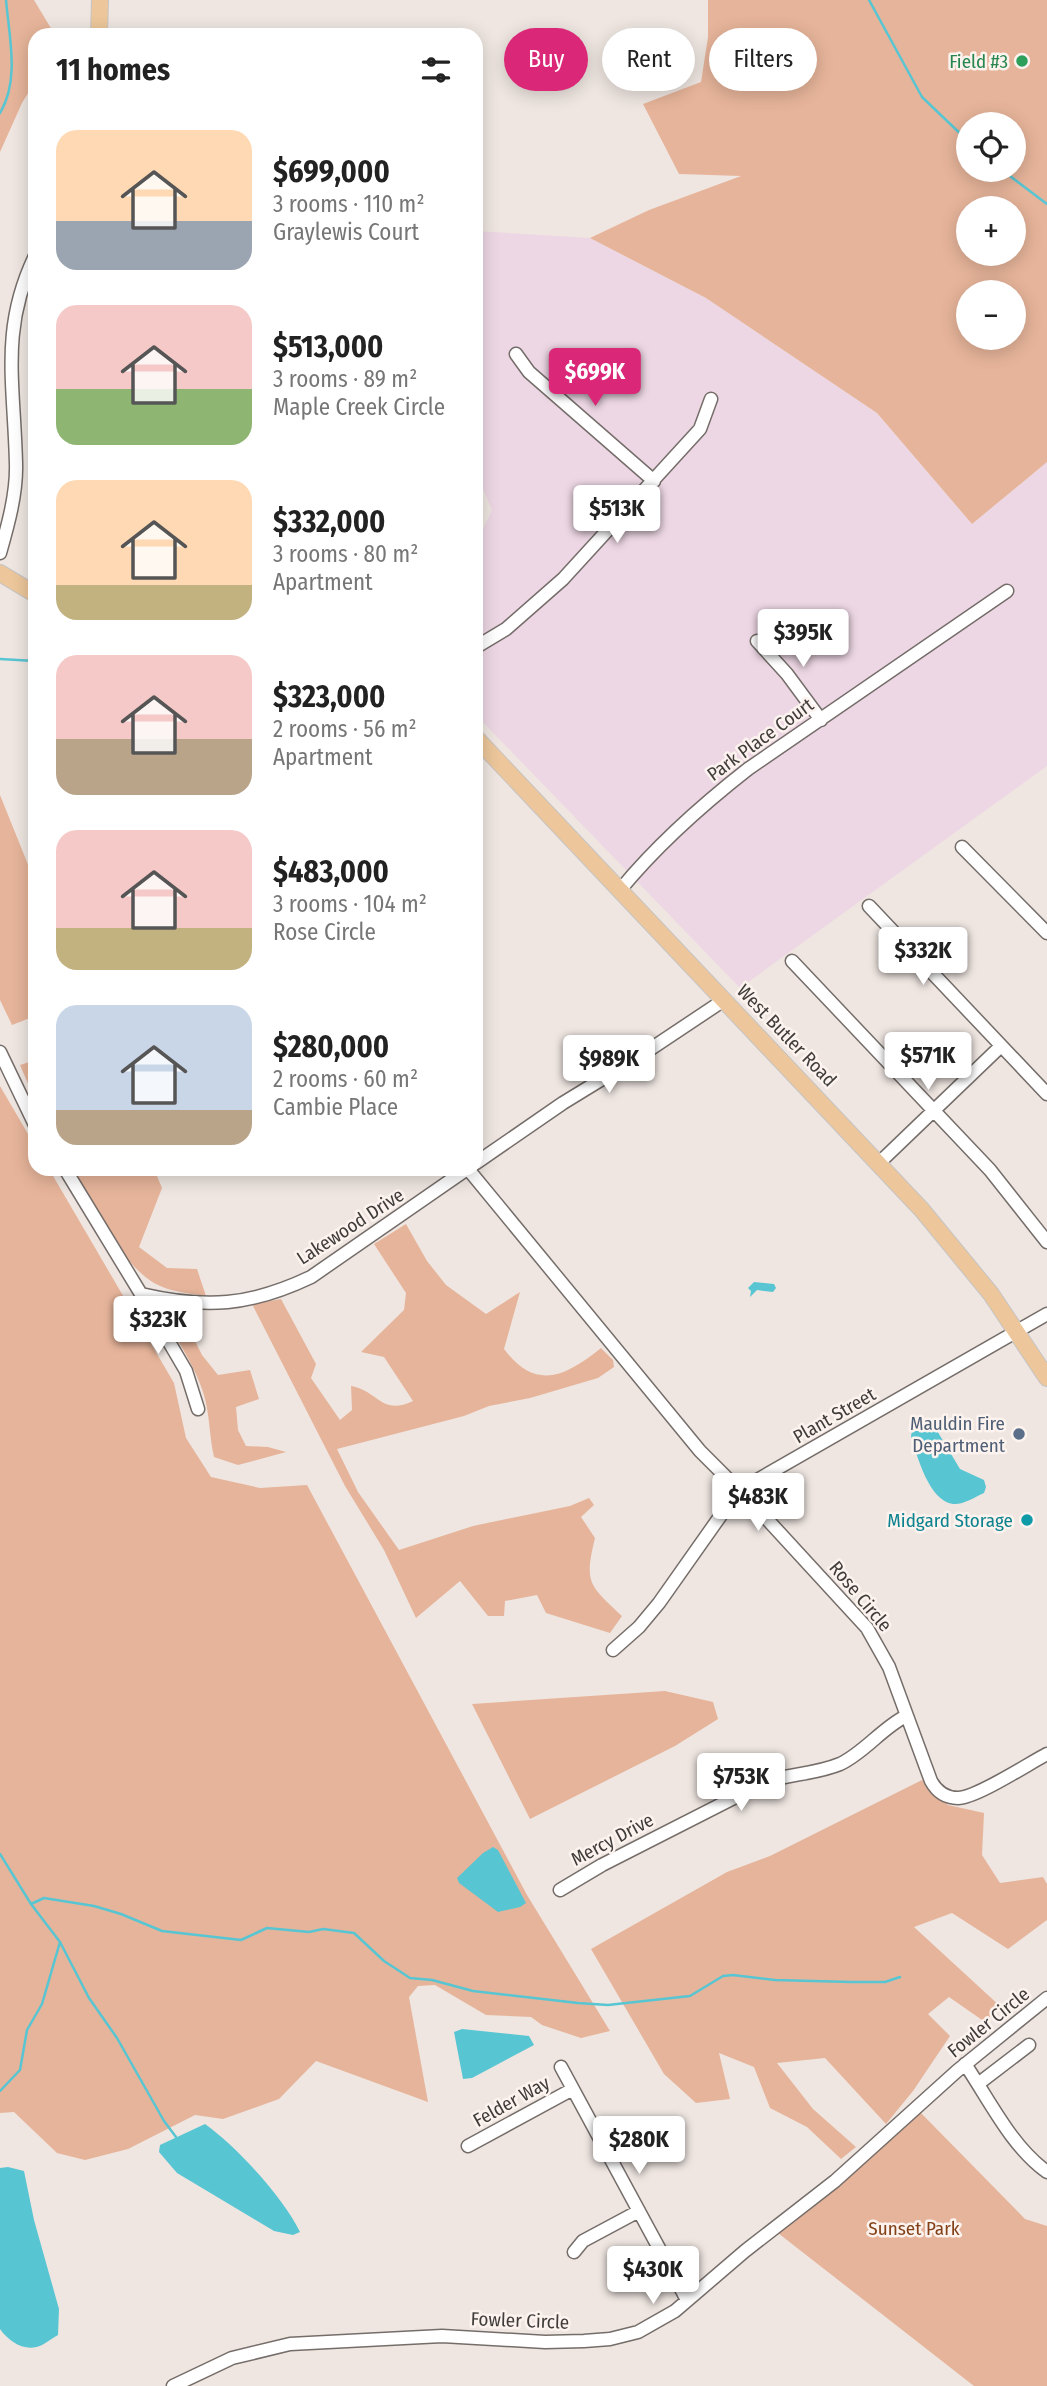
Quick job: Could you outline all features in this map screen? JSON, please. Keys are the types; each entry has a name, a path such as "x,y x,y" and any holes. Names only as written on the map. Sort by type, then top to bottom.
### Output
{"main road":[{"path":"99,28 100,0"},
{"path":"0,572 28,590"},
{"name":"West Butler Road","path":"483,745 878,1163 958,1252 1047,1378"}],"street":[{"path":"0,553 8,523 16,470 2,351 3,327 11,291 28,266"},
{"path":"516,354 538,381 654,481"},
{"path":"483,643 506,629 541,600 654,481 700,429 711,399"},
{"name":"Park Place Court","path":"620,890 715,794 1007,591"},
{"path":"757,641 787,674 821,720"},
{"path":"962,847 1047,933"},
{"path":"869,906 1047,1094"},
{"path":"792,961 990,1170 1047,1242"},
{"path":"483,1158 563,1103 724,1000"},
{"path":"878,1163 1001,1046"},
{"path":"0,1052 28,1110"},
{"path":"69,1176 186,1371 198,1409"},
{"name":"Lakewood Drive","path":"141,1294 191,1304 215,1304 256,1297 291,1286 321,1270 458,1176"},
{"name":"Rose Circle","path":"474,1176 700,1451 773,1525 874,1638 889,1667 931,1782 936,1789 956,1798 971,1795 1047,1754"},
{"name":"Plant Street","path":"613,1650 632,1634 659,1603 738,1491 1047,1314"},
{"name":"Mercy Drive","path":"560,1890 602,1865 765,1782 783,1776 824,1770 842,1763 891,1723 906,1716"},
{"name":"Fowler Circle","path":"173,2386 232,2358 290,2344 442,2336 545,2342 610,2339 638,2333 687,2301 835,2181 965,2064 1047,1998"},
{"path":"978,2084 1029,2045"},
{"path":"965,2064 1006,2127 1034,2162 1047,2172"},
{"path":"561,2067 687,2301"},
{"name":"Felder Way","path":"468,2146 573,2089"},
{"path":"574,2252 583,2241 639,2211"}],"shaded area":[{"path":"483,231 590,238 706,298 877,413 972,524 1047,462 1047,766 740,988 483,722 483,529 492,510 483,489"}],"green space":[{"path":"0,0 34,0 51,28 28,28 28,93 0,152"},
{"path":"708,0 1047,0 1047,462 972,524 877,413 706,298 590,238 649,210 741,176 679,174 643,104 677,91 695,91 695,84 701,82 708,37"},
{"path":"0,795 28,865 28,1019 12,1025 0,1000"},
{"path":"28,1062 28,1084 20,1065"},
{"path":"0,1086 28,1134 28,1176 53,1176 174,1383 186,1438 211,1477 260,1488 307,1485 527,1895 610,2031 581,2038 542,2025 531,2017 486,2015 435,1985 418,1986 409,1997 428,2102 316,2061 279,2099 223,2119 195,2115 128,2149 85,2160 57,2153 14,2112 0,2113"},
{"path":"77,1176 157,1176 162,1188 139,1247 167,1268 197,1269 206,1296 179,1292 154,1283 130,1262 108,1231"},
{"path":"406,1224 427,1261 446,1285 486,1314 520,1292 504,1349 528,1371 540,1375 563,1372 601,1348 613,1360 614,1367 598,1378 337,1449 358,1492 399,1550 473,1526 570,1506 589,1498 594,1505 581,1517 595,1538 590,1565 592,1582 602,1597 622,1616 610,1633 546,1613 537,1595 505,1601 504,1616 488,1616 460,1581 416,1618 384,1550 345,1486 252,1304 281,1299 316,1364 311,1378 340,1420 352,1410 351,1386 394,1406 413,1401 384,1357 361,1352 404,1310 406,1293 374,1244"},
{"path":"163,1313 182,1315 202,1355 218,1375 250,1370 259,1399 236,1407 238,1430 246,1446 268,1447 286,1452 238,1465 214,1457 203,1392"},
{"path":"665,1691 713,1702 718,1719 675,1746 530,1819 472,1704"},
{"path":"922,1780 948,1805 984,1813 982,1855 1000,1883 1043,1877 1047,1884 1047,1920 1008,1949 952,1913 914,1927 1001,2007 985,2022 949,1997 928,2014 950,2036 913,2091 886,2124 825,2058 777,2063 813,2109 856,2147 841,2159 807,2127 770,2108 754,2067 719,2053 730,2099 696,2103 664,2074 591,1949 727,1872 770,1856"},
{"name":"Sunset Park","path":"918,2110 1025,2219 1047,2226 1047,2386 974,2386 778,2233"}],"water":[{"path":"754,1282 774,1284 776,1288 773,1292 757,1290 750,1297 751,1291 748,1288"},
{"path":"928,1423 933,1424 960,1469 984,1480 984,1493 957,1504 945,1501 937,1495 925,1476 911,1436 912,1431"},
{"path":"493,1847 498,1850 526,1903 520,1907 498,1912 459,1883 457,1878"},
{"path":"462,2029 529,2036 534,2045 472,2078 463,2079 454,2032"},
{"path":"205,2124 231,2145 258,2173 293,2218 300,2232 293,2235 274,2231 177,2173 159,2152 160,2145"},
{"path":"0,2168 24,2171 34,2220 59,2309 58,2335 44,2344 30,2348 18,2345 0,2329"}],"waterway":[{"path":"0,113 10,86 12,58 6,0"},
{"path":"869,0 922,97 956,130"},
{"path":"1018,182 1047,204"},
{"path":"0,659 28,661"},
{"path":"0,1854 31,1904 60,1942 89,1998 117,2038 164,2121 176,2137"},
{"path":"31,1904 44,1898 94,1906 162,1931 241,1940 267,1928 309,1932 323,1929 354,1933 384,1961 410,1978 432,1980 473,1991 578,2003 608,2005 690,1996 723,1976 733,1975 775,1980 851,1982 885,1982 900,1977"},
{"path":"0,2091 20,2070 27,2030 42,2004 60,1942"}],"place":[{"name":"Field #3","path":"1022,61"},
{"name":"Mauldin Fire Department","path":"1019,1434"},
{"name":"Midgard Storage","path":"1027,1520"}]}
